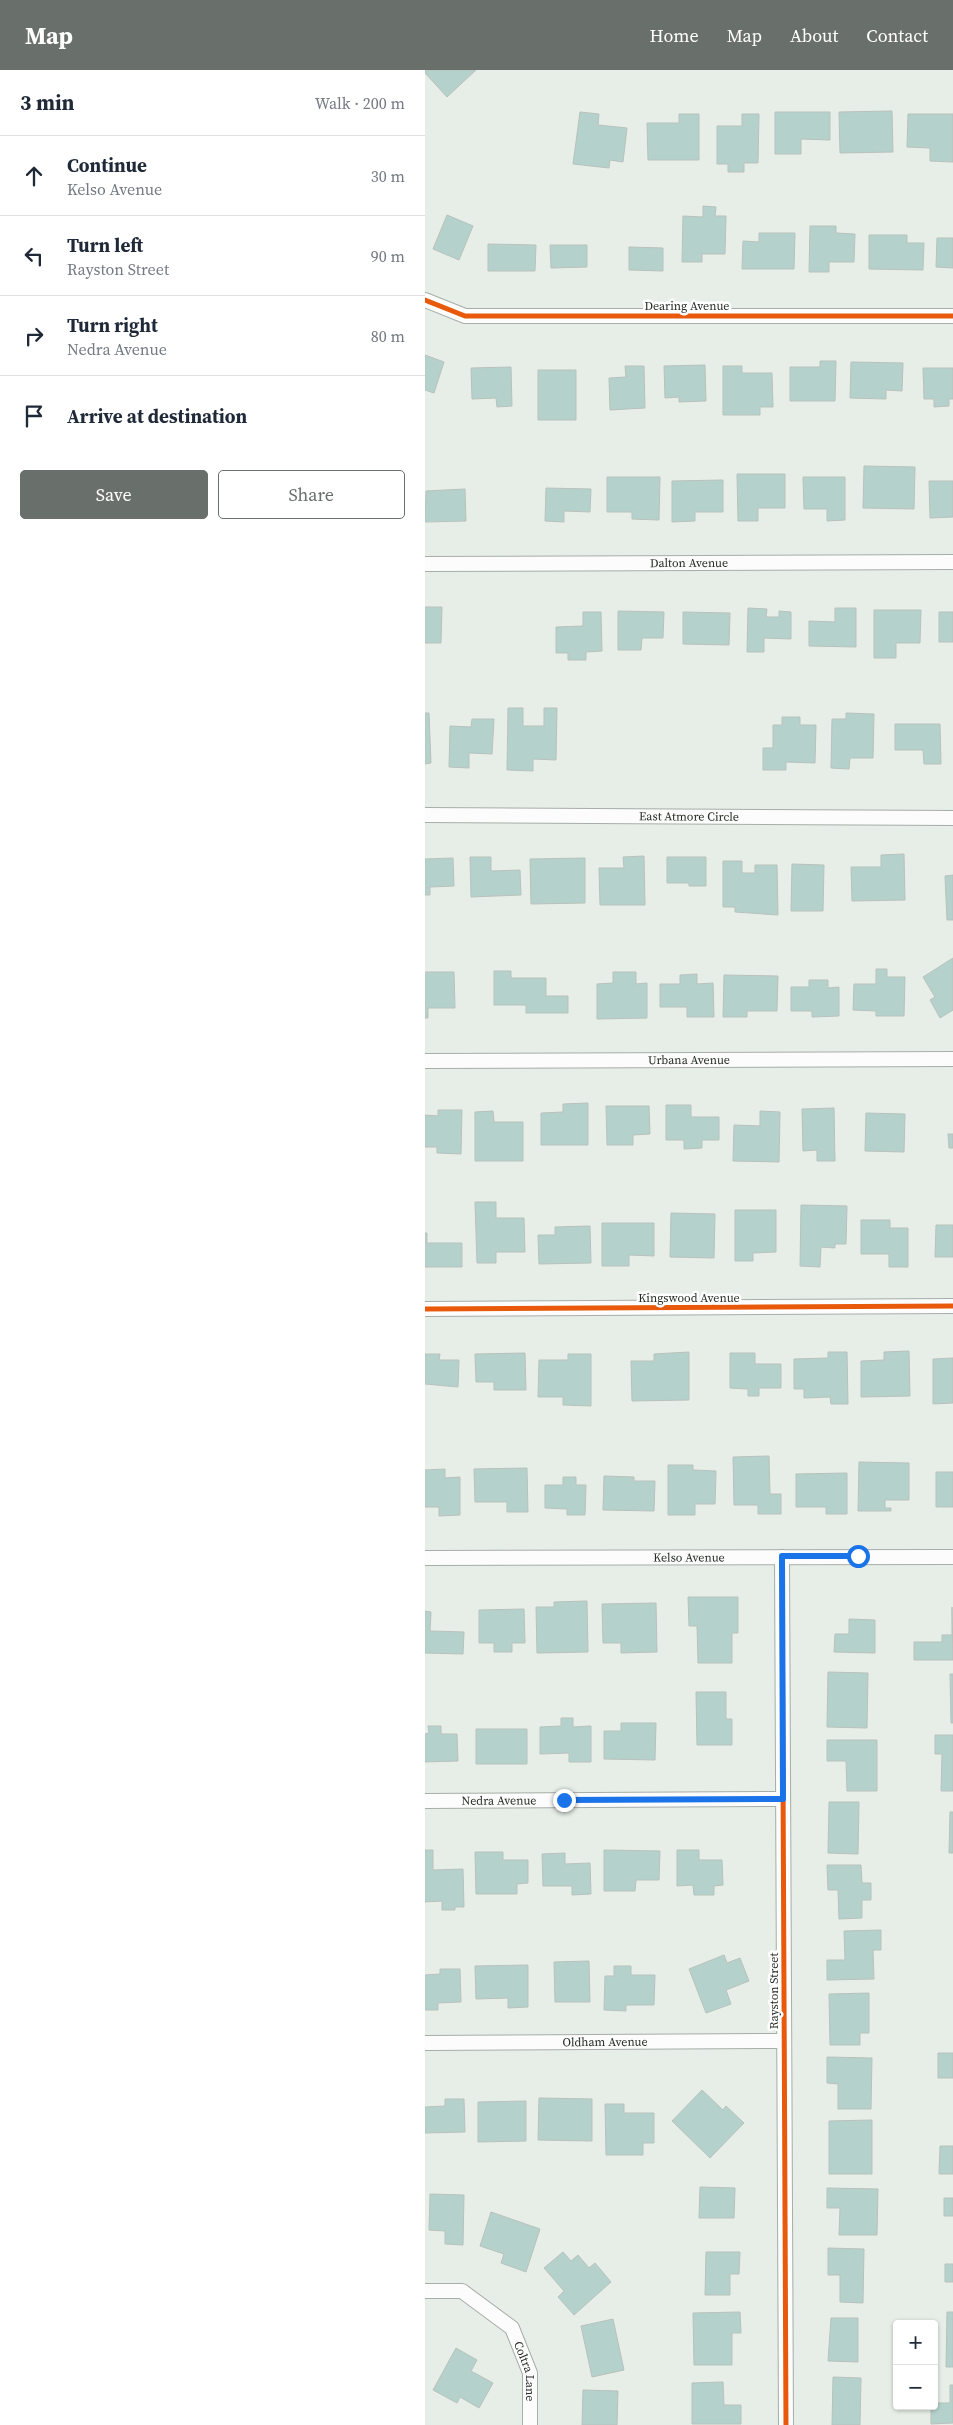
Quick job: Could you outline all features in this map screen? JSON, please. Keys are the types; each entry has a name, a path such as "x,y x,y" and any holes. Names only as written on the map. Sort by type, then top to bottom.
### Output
{"street":[{"name":"Dearing Avenue","path":"425,300 465,316 953,316"},
{"name":"Dalton Avenue","path":"425,564 953,562"},
{"name":"East Atmore Circle","path":"425,815 953,818"},
{"name":"Urbana Avenue","path":"425,1061 953,1059"},
{"name":"Kingswood Avenue","path":"425,1310 953,1306"},
{"name":"Rayston Street","path":"782,1556 786,2425"},
{"name":"Kelso Avenue","path":"425,1558 953,1556"},
{"name":"Nedra Avenue","path":"425,1801 783,1799"},
{"name":"Oldham Avenue","path":"425,2044 784,2041"},
{"name":"Coltra Lane","path":"425,2291 462,2291 513,2328 530,2373 530,2425"}],"building":[{"path":"425,70 476,70 447,97 425,73"},
{"path":"892,111 893,152 840,153 839,112"},
{"path":"580,112 599,114 598,125 627,128 623,162 610,160 609,168 573,164"},
{"path":"775,112 830,112 830,140 801,139 801,154 775,154"},
{"path":"679,114 699,114 699,160 648,160 647,123 679,123"},
{"path":"742,114 759,114 758,163 744,163 744,172 728,172 728,164 717,164 717,126 742,126"},
{"path":"908,114 953,114 953,162 930,161 930,148 907,147"},
{"path":"703,206 716,207 715,216 726,216 725,254 702,254 702,262 682,262 683,216 703,217"},
{"path":"447,215 473,226 459,260 433,249"},
{"path":"810,226 836,226 836,233 855,234 854,262 829,262 829,272 809,272"},
{"path":"759,233 795,233 794,269 742,269 743,241 759,242"},
{"path":"869,235 907,235 907,243 924,243 923,270 869,269"},
{"path":"937,238 953,238 953,268 936,267"},
{"path":"488,244 536,245 535,271 488,271"},
{"path":"550,245 587,245 587,267 551,268"},
{"path":"629,247 663,248 663,271 629,270"},
{"path":"425,355 444,362 434,393 425,390"},
{"path":"820,361 836,361 835,401 790,401 790,367 820,367"},
{"path":"851,362 903,363 902,391 886,390 886,399 850,398"},
{"path":"705,365 706,401 679,402 679,397 665,398 664,366"},
{"path":"625,366 644,366 645,408 610,410 609,378 626,377"},
{"path":"723,366 742,366 742,373 772,373 773,407 760,407 760,415 723,415"},
{"path":"511,367 512,406 497,407 496,398 472,399 471,368"},
{"path":"923,368 953,368 953,399 949,399 949,406 934,407 934,399 924,399"},
{"path":"538,370 576,370 576,420 538,420"},
{"path":"864,466 915,467 914,509 863,508"},
{"path":"737,474 785,474 785,508 758,508 758,521 738,521"},
{"path":"607,477 660,477 659,520 632,519 632,512 607,512"},
{"path":"803,477 845,477 845,520 827,521 827,509 804,509"},
{"path":"723,480 723,512 695,512 695,521 672,522 672,481"},
{"path":"929,481 953,481 953,517 930,518"},
{"path":"546,488 591,489 590,512 564,511 564,522 545,521"},
{"path":"465,489 466,521 425,522 426,491"},
{"path":"425,607 442,607 441,643 425,643"},
{"path":"748,608 767,609 766,617 779,617 779,611 791,612 791,639 764,638 764,652 747,652"},
{"path":"835,608 856,608 856,647 809,646 809,621 835,622"},
{"path":"874,610 921,610 920,643 896,643 896,658 874,658"},
{"path":"618,611 664,612 663,638 642,638 641,650 618,650"},
{"path":"583,612 601,612 602,651 586,652 586,660 568,660 568,653 556,653 556,627 583,626"},
{"path":"683,612 730,613 729,645 683,644"},
{"path":"939,612 953,612 953,642 939,642"},
{"path":"508,708 523,708 523,726 544,726 544,708 557,708 556,760 533,759 533,771 507,770"},
{"path":"425,713 429,713 431,763 425,764"},
{"path":"846,713 874,714 873,758 850,758 849,769 831,768 832,719 846,719"},
{"path":"782,717 800,717 800,725 816,725 815,763 786,762 786,770 763,770 763,748 773,748 773,725 782,725"},
{"path":"472,719 494,719 492,754 469,753 469,768 449,767 450,726 471,727"},
{"path":"895,724 940,724 941,764 924,764 923,750 895,750"},
{"path":"904,854 905,900 852,901 851,867 881,867 881,855"},
{"path":"644,856 645,905 600,905 599,868 624,868 623,857"},
{"path":"470,857 491,857 491,871 520,870 521,895 471,897"},
{"path":"667,857 706,857 706,886 689,886 689,883 667,883"},
{"path":"453,858 454,886 430,887 430,895 425,895 425,859"},
{"path":"585,858 585,903 531,904 530,859"},
{"path":"723,861 742,861 742,873 755,873 755,865 777,865 778,915 735,912 735,907 723,907"},
{"path":"792,864 824,865 823,911 791,911"},
{"path":"953,875 953,920 947,920 945,876"},
{"path":"953,958 953,1010 940,1018 930,1000 935,997 923,977"},
{"path":"876,969 887,969 887,977 905,977 904,1016 876,1016 876,1011 853,1010 854,984 876,984"},
{"path":"494,971 511,971 511,978 546,978 546,996 568,996 568,1013 526,1013 526,1005 494,1005"},
{"path":"425,972 454,972 455,1008 428,1008 428,1018 425,1018"},
{"path":"613,972 636,972 636,984 647,983 647,1018 597,1019 597,984 613,983"},
{"path":"697,974 697,984 713,983 714,1017 687,1017 687,1007 660,1007 660,984 680,984 680,975"},
{"path":"724,975 778,976 777,1011 747,1011 747,1017 723,1017"},
{"path":"809,980 828,980 828,988 839,987 839,1016 812,1017 812,1011 791,1011 791,987 809,987"},
{"path":"588,1103 588,1145 541,1145 541,1113 563,1112 563,1104"},
{"path":"666,1105 691,1105 691,1117 719,1117 719,1140 702,1140 702,1148 684,1149 684,1140 666,1140"},
{"path":"606,1106 649,1106 650,1134 633,1135 633,1145 607,1145"},
{"path":"834,1108 835,1161 817,1161 817,1150 803,1151 802,1109"},
{"path":"438,1110 462,1110 461,1154 437,1153 437,1147 425,1147 425,1115 438,1116"},
{"path":"493,1111 494,1122 523,1122 523,1161 475,1161 475,1112"},
{"path":"760,1111 780,1112 779,1162 733,1161 734,1125 760,1126"},
{"path":"866,1113 905,1114 904,1152 865,1151"},
{"path":"948,1134 953,1134 953,1148 949,1148"},
{"path":"475,1202 496,1202 496,1218 524,1218 525,1252 496,1252 496,1263 477,1263"},
{"path":"801,1205 847,1206 846,1244 835,1244 835,1248 821,1247 820,1267 800,1266"},
{"path":"735,1210 776,1210 776,1252 753,1253 753,1261 735,1261"},
{"path":"671,1213 715,1214 714,1258 670,1257"},
{"path":"861,1220 890,1220 890,1228 908,1228 908,1267 889,1267 889,1254 861,1254"},
{"path":"602,1223 654,1223 654,1256 629,1255 629,1266 602,1266"},
{"path":"936,1225 953,1225 953,1257 935,1257"},
{"path":"590,1226 591,1263 539,1264 538,1235 555,1235 555,1227"},
{"path":"425,1233 427,1233 427,1243 462,1243 462,1267 425,1267"},
{"path":"909,1351 910,1396 861,1397 861,1361 884,1360 884,1352"},
{"path":"689,1352 689,1400 632,1401 631,1361 654,1361 654,1354"},
{"path":"828,1352 847,1352 848,1404 831,1404 830,1397 804,1398 804,1389 794,1389 794,1359 828,1358"},
{"path":"525,1353 526,1390 494,1390 494,1382 476,1382 475,1354"},
{"path":"730,1353 755,1353 755,1364 781,1364 781,1388 759,1388 759,1396 748,1396 748,1389 730,1388"},
{"path":"425,1354 440,1354 439,1360 459,1360 458,1387 425,1384"},
{"path":"568,1354 591,1354 591,1406 563,1405 563,1397 538,1397 539,1360 568,1360"},
{"path":"953,1358 953,1403 933,1404 933,1359"},
{"path":"769,1456 770,1494 781,1494 781,1514 758,1514 758,1505 734,1505 733,1457"},
{"path":"859,1462 909,1463 909,1500 885,1500 885,1508 891,1508 891,1511 858,1511"},
{"path":"668,1465 693,1465 693,1470 716,1471 715,1504 695,1504 695,1515 668,1515"},
{"path":"527,1468 528,1512 507,1512 507,1502 475,1502 474,1469"},
{"path":"445,1469 445,1478 460,1477 460,1515 439,1516 439,1507 425,1507 425,1470"},
{"path":"936,1472 953,1472 953,1507 936,1507"},
{"path":"847,1473 847,1514 826,1514 826,1507 796,1507 796,1474"},
{"path":"604,1476 634,1477 634,1481 655,1481 654,1511 603,1510"},
{"path":"563,1477 576,1477 576,1485 586,1485 585,1515 567,1515 567,1509 545,1508 545,1485 563,1485"},
{"path":"688,1597 738,1597 738,1633 732,1633 732,1663 698,1663 697,1626 689,1626"},
{"path":"587,1601 588,1652 537,1653 536,1607 554,1607 554,1602"},
{"path":"656,1603 657,1652 621,1653 621,1643 603,1643 602,1604"},
{"path":"952,1607 953,1660 914,1660 914,1642 942,1642 942,1635 952,1635"},
{"path":"524,1609 525,1643 512,1643 512,1652 494,1652 494,1643 479,1643 479,1610"},
{"path":"425,1611 431,1612 430,1631 464,1632 463,1654 425,1653"},
{"path":"849,1619 875,1620 875,1653 834,1652 835,1634 849,1634"},
{"path":"828,1672 868,1673 867,1728 827,1727"},
{"path":"950,1674 953,1674 953,1723 951,1723"},
{"path":"696,1692 726,1692 726,1719 732,1719 732,1745 697,1745"},
{"path":"561,1718 573,1718 573,1727 591,1726 591,1762 569,1762 569,1753 540,1754 540,1727 561,1726"},
{"path":"621,1723 656,1723 655,1760 604,1759 604,1731 621,1731"},
{"path":"428,1726 441,1726 441,1734 457,1734 458,1761 425,1762 425,1734 429,1733"},
{"path":"476,1729 527,1729 527,1764 476,1764"},
{"path":"935,1735 953,1735 953,1791 941,1791 942,1754 935,1754"},
{"path":"827,1740 877,1740 877,1791 847,1791 846,1761 827,1761"},
{"path":"829,1802 859,1802 858,1854 828,1853"},
{"path":"950,1812 953,1812 953,1853 949,1853"},
{"path":"425,1850 433,1850 433,1870 463,1869 464,1907 455,1907 455,1910 442,1910 442,1901 425,1902"},
{"path":"604,1850 660,1851 659,1880 636,1880 635,1891 604,1891"},
{"path":"677,1850 699,1850 699,1860 722,1860 723,1885 714,1886 714,1895 694,1895 693,1885 677,1886"},
{"path":"475,1852 503,1852 503,1860 528,1860 528,1883 517,1884 517,1894 476,1894"},
{"path":"565,1853 565,1864 590,1863 591,1894 572,1895 572,1886 543,1886 542,1854"},
{"path":"827,1865 861,1865 862,1883 871,1883 871,1900 862,1900 862,1918 839,1919 838,1890 828,1890"},
{"path":"881,1930 881,1950 873,1950 874,1979 827,1980 827,1960 845,1960 844,1931"},
{"path":"724,1955 727,1963 740,1958 749,1981 726,1990 731,2004 706,2013 689,1969"},
{"path":"589,1961 590,2002 555,2002 554,1962"},
{"path":"528,1965 528,2007 508,2008 508,1998 476,1999 475,1966"},
{"path":"614,1966 631,1966 631,1975 655,1975 654,2005 626,2005 626,2011 604,2010 605,1976 614,1976"},
{"path":"440,1969 460,1969 461,2002 438,2003 438,2010 425,2010 425,1975 440,1974"},
{"path":"869,1993 869,2033 860,2033 860,2045 830,2045 829,1994"},
{"path":"938,2053 953,2053 953,2078 938,2078"},
{"path":"827,2057 872,2058 871,2109 838,2109 838,2084 827,2083"},
{"path":"702,2090 723,2110 726,2106 744,2123 710,2158 672,2121"},
{"path":"539,2098 592,2099 592,2141 538,2140"},
{"path":"445,2099 464,2099 465,2132 425,2133 425,2107 445,2106"},
{"path":"526,2101 526,2141 478,2142 478,2102"},
{"path":"605,2104 624,2104 624,2113 654,2113 654,2143 643,2143 643,2155 606,2155"},
{"path":"872,2120 872,2174 829,2174 829,2121"},
{"path":"940,2146 953,2146 953,2174 939,2174"},
{"path":"700,2187 735,2188 734,2218 699,2218"},
{"path":"827,2188 878,2189 877,2235 839,2235 840,2208 827,2208"},
{"path":"430,2194 464,2195 463,2245 445,2244 445,2231 429,2230"},
{"path":"944,2198 953,2198 953,2216 944,2216"},
{"path":"491,2212 540,2229 526,2272 501,2263 504,2254 480,2246"},
{"path":"828,2248 864,2249 863,2303 840,2302 840,2275 828,2275"},
{"path":"563,2252 571,2261 578,2255 589,2268 595,2263 611,2282 574,2315 558,2297 564,2291 544,2268"},
{"path":"706,2252 740,2252 739,2274 730,2274 730,2295 705,2295"},
{"path":"945,2264 953,2264 953,2282 945,2282"},
{"path":"740,2312 741,2333 732,2333 732,2365 694,2365 693,2313"},
{"path":"947,2312 953,2312 953,2367 946,2367"},
{"path":"831,2318 858,2318 858,2362 828,2361"},
{"path":"613,2319 624,2370 592,2377 581,2326"},
{"path":"456,2348 477,2360 471,2371 493,2383 479,2408 460,2397 457,2403 433,2390"},
{"path":"833,2377 861,2378 860,2425 832,2425"},
{"path":"723,2382 724,2405 741,2405 741,2424 692,2424 692,2383"},
{"path":"950,2385 953,2385 953,2423 931,2424 931,2410 938,2410 938,2403 950,2403"},
{"path":"583,2390 618,2391 617,2425 582,2425"}],"cycle path":[{"path":"425,300 465,316 953,316"},
{"path":"425,1309 953,1306"},
{"path":"782,1557 786,2425"}],"route":[{"path":"564,1800 783,1799 782,1556 858,1556"}]}
